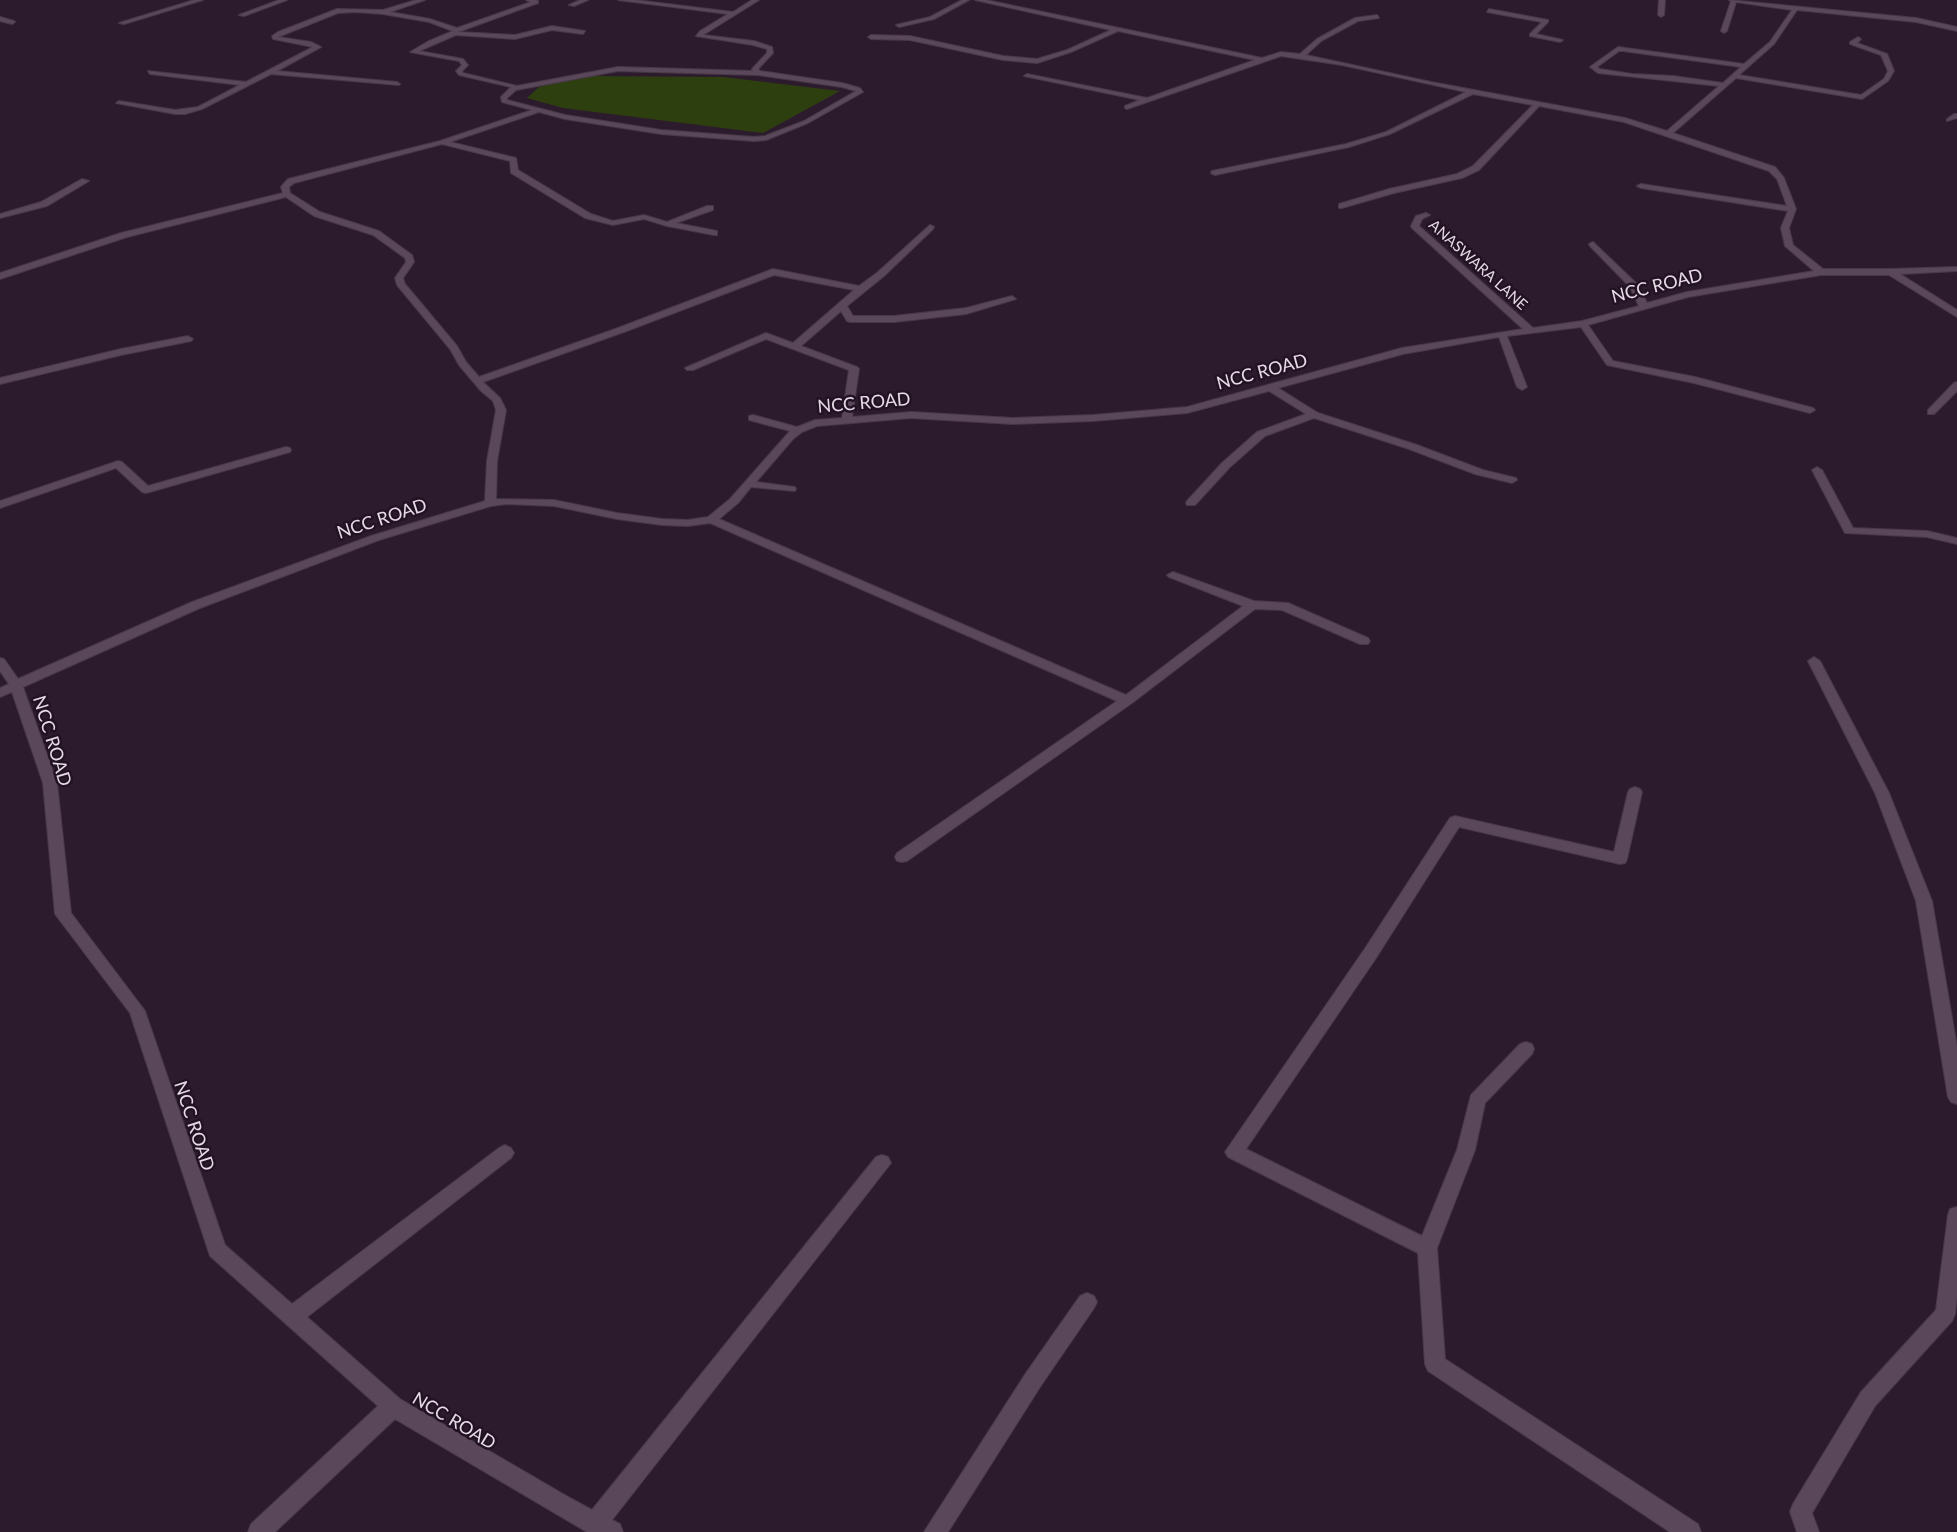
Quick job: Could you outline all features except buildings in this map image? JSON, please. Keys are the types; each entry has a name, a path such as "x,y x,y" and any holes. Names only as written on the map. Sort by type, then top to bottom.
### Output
{"street":[{"path":"122,23 200,0"},
{"path":"242,15 284,0"},
{"path":"384,12 422,0"},
{"path":"514,89 514,86 461,74 459,71 466,65 461,60 413,52 431,42 536,2 529,0"},
{"path":"572,5 585,0"},
{"path":"621,0 732,13"},
{"path":"756,0 702,32 700,36 754,43 770,48 770,53 755,69 758,74"},
{"path":"899,25 932,18 966,0"},
{"path":"978,0 1262,60"},
{"path":"1661,15 1662,0"},
{"path":"1724,31 1733,0 1795,10 1916,20 1957,29"},
{"path":"1668,134 1772,43 1795,10"},
{"path":"119,103 185,112 200,108 318,47 311,44 280,40 275,38 275,36 337,11 384,12 430,21 456,32 515,37 552,28 583,32"},
{"path":"1489,11 1546,20 1532,35 1560,40"},
{"path":"1302,55 1319,40 1357,19 1377,16"},
{"path":"0,18 12,22"},
{"path":"871,37 910,38 1004,58 1037,61 1069,51 1118,29"},
{"path":"1734,76 1862,97 1886,80 1890,70 1884,54 1852,43 1858,39"},
{"path":"1724,85 1598,71 1593,67 1618,49 1623,48 1746,66"},
{"path":"1127,107 1280,54 1302,55 1472,92 1625,120 1772,169 1780,178 1792,209 1785,228 1789,246 1821,272"},
{"path":"618,69 758,74 842,85 858,89 860,92 806,122 766,138 754,139 661,132 538,111 504,101 504,98 514,89 618,69"},
{"path":"150,72 247,84"},
{"path":"272,72 397,84"},
{"path":"1027,76 1148,100"},
{"path":"1215,173 1348,146 1388,132 1472,92"},
{"path":"1342,206 1392,191 1458,176 1476,168 1537,104"},
{"path":"490,503 492,461 501,410 497,400 484,389 462,363 454,348 401,285 399,278 410,262 409,257 395,244 376,233 317,214 287,194 285,187 297,179 442,142 538,111"},
{"path":"1949,120 1957,116"},
{"path":"442,142 513,160 514,171 588,216 613,223 644,217 667,224 714,233"},
{"path":"0,216 44,204 86,181"},
{"path":"1641,186 1792,209"},
{"path":"0,276 124,235 287,194"},
{"path":"667,224 710,208"},
{"name":"ANASWARA LANE","path":"1422,216 1415,226 1530,330"},
{"path":"794,347 881,274 930,227"},
{"path":"1593,244 1634,286 1644,306"},
{"name":"NCC ROAD","path":"604,1528 393,1406 217,1250 137,1011 63,914 50,783 16,685 196,605 375,538 490,503 507,501 554,503 617,516 662,522 688,523 711,520 724,511 783,444 798,430 815,423 911,415 1013,421 1093,418 1187,410 1402,351 1502,334 1583,324 1687,295 1821,272 1892,272 1957,269"},
{"path":"478,380 621,330 773,272 861,289"},
{"path":"1892,272 1957,314"},
{"path":"842,305 850,319 894,319 966,311 1012,299"},
{"path":"1583,324 1610,363 1695,380 1810,410"},
{"path":"1502,334 1522,387"},
{"path":"690,368 766,336 854,369 847,419"},
{"path":"0,381 121,352 188,339"},
{"path":"1931,412 1957,385"},
{"path":"1270,387 1314,415 1413,447 1479,472 1512,480"},
{"path":"1191,502 1226,465 1261,434 1314,415"},
{"path":"753,418 798,430"},
{"path":"0,505 118,464 146,490 286,450"},
{"path":"1818,470 1849,531 1927,534 1957,541"},
{"path":"749,484 791,489"},
{"path":"711,520 1127,700"},
{"path":"1173,575 1252,605 1284,606 1364,641"},
{"path":"902,857 1127,700 1252,605"},
{"path":"0,662 16,685 0,693"},
{"path":"1814,662 1882,793 1924,901 1957,1097"},
{"path":"1427,1248 1234,1152 1370,954 1454,821 1620,859 1634,792"},
{"path":"1526,1048 1477,1100 1466,1150 1427,1248 1435,1364 1690,1532"},
{"path":"291,1317 505,1153"},
{"path":"604,1528 882,1162"},
{"path":"1808,1532 1801,1512 1868,1399 1945,1314 1957,1216"},
{"path":"935,1532 1086,1302"},
{"path":"258,1532 393,1406"}],"shaded area":[{"path":"584,76 723,77 840,91 763,133 563,108 527,98 539,87"}]}
